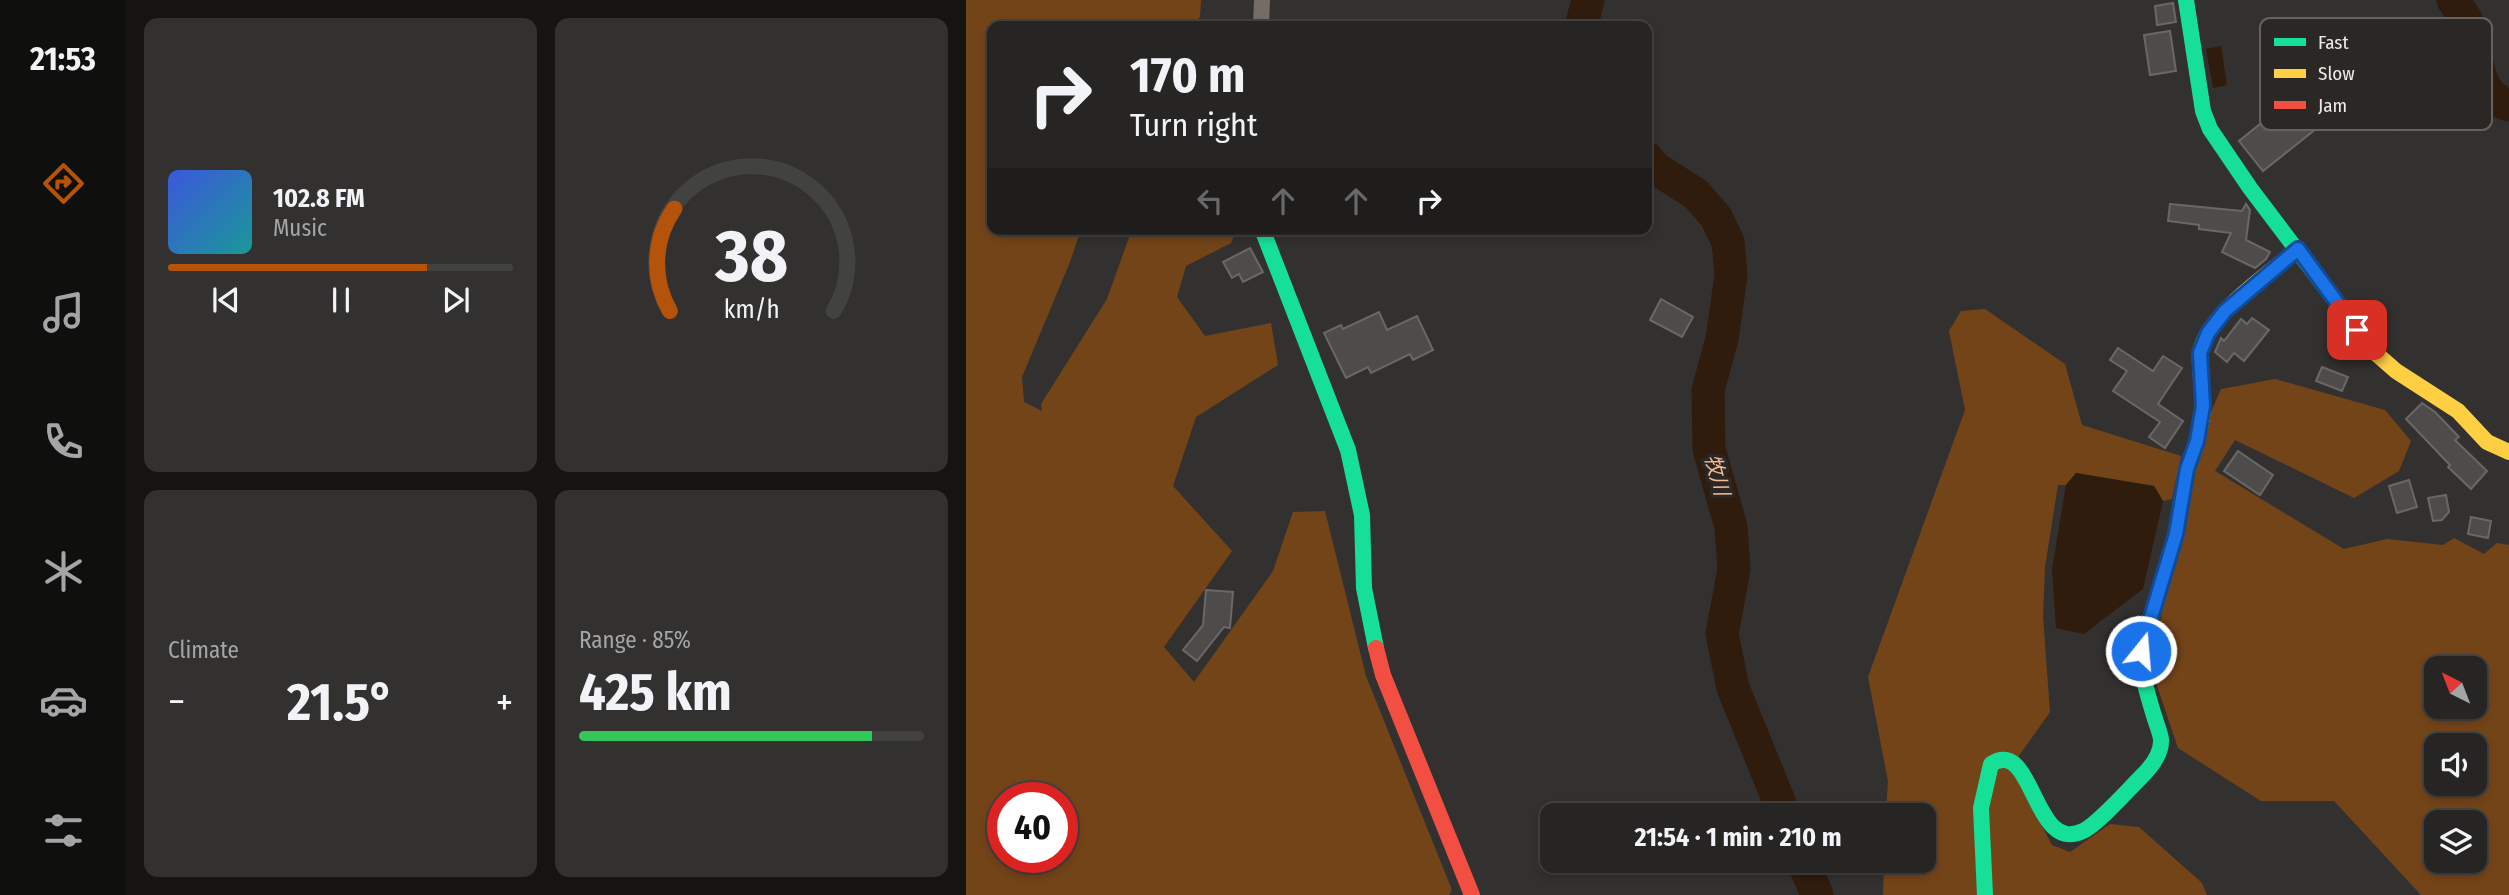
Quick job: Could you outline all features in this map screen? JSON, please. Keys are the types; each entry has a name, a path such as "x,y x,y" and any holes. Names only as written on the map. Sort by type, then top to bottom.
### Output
{"street":[{"path":"1261,21 1262,0"},
{"path":"2186,0 2203,111 2210,129 2250,188 2372,350 2396,371 2458,411 2487,442 2509,452"},
{"path":"1264,235 1348,450 1362,515 1364,588 1383,675 1472,895"},
{"path":"1985,895 1981,808 1991,764 2008,758 2014,763 2046,818 2056,830 2072,835 2086,830 2147,771 2158,755 2161,740 2141,670 2141,651 2176,534 2187,469 2197,441 2203,406 2200,353 2208,333 2225,311 2298,249"}],"shaded area":[{"path":"966,0 1201,0 1200,17 1196,21 987,21 987,235 1079,235 1022,377 1024,402 1042,411 1041,404 1107,299 1130,235 1234,235 1231,243 1186,266 1177,297 1205,336 1271,323 1278,365 1196,417 1173,486 1232,551 1164,647 1194,682 1273,571 1293,512 1325,511 1366,676 1452,890 1449,895 966,895"},
{"path":"2221,46 2227,85 2213,88 2206,49"},
{"path":"1985,309 2065,364 2082,425 2181,456 2172,499 2163,501 2154,486 2076,473 2066,485 2058,485 2045,567 2043,617 2050,712 2011,767 2052,845 2070,852 2110,824 2139,827 2202,883 2207,895 1883,895 1884,873 1936,873 1936,803 1887,803 1888,781 1868,677 1965,410 1949,331 1961,311"},
{"path":"2275,379 2385,410 2411,441 2399,471 2354,498 2235,440 2215,471 2344,549 2387,539 2443,545 2454,538 2484,554 2497,543 2509,545 2509,895 2421,895 2334,801 2261,801 2178,748 2151,668 2193,452 2221,389"},
{"path":"2076,473 2154,486 2163,501 2143,589 2084,634 2056,628 2052,569 2066,485"}],"building":[{"path":"2173,3 2176,22 2157,25 2155,6"},
{"path":"2170,31 2176,71 2150,75 2144,35"},
{"path":"2260,124 2260,130 2315,130 2263,171 2239,141"},
{"path":"2170,204 2242,211 2246,204 2250,210 2246,240 2270,252 2255,268 2222,252 2231,233 2168,221"},
{"path":"1250,248 1263,272 1243,282 1239,274 1232,278 1223,262"},
{"path":"1661,299 1693,317 1682,337 1650,320"},
{"path":"1379,312 1387,330 1417,316 1433,350 1413,360 1410,354 1371,373 1368,367 1346,378 1324,333 1341,325 1343,329"},
{"path":"2252,318 2269,330 2244,361 2234,353 2227,362 2215,352 2221,338 2224,341 2241,319 2247,324"},
{"path":"2118,348 2153,371 2163,356 2182,368 2158,404 2183,421 2165,448 2149,437 2160,422 2113,391 2127,371 2110,360"},
{"path":"2322,367 2348,377 2342,391 2316,381"},
{"path":"2422,403 2435,412 2459,437 2455,440 2487,471 2471,489 2406,419"},
{"path":"2238,451 2273,475 2260,495 2224,471"},
{"path":"2409,480 2417,507 2397,513 2389,486"},
{"path":"2446,495 2449,512 2442,520 2433,521 2428,498"},
{"path":"2471,517 2491,521 2488,538 2468,534"},
{"path":"1206,590 1233,592 1230,628 1224,627 1197,661 1183,650 1203,625"}],"waterway":[{"name":"牧川","path":"1583,21 1588,0"},
{"path":"2453,0 2465,18"},
{"path":"2492,95 2509,105"},
{"name":"牧川","path":"1652,164 1696,194 1716,217 1728,242 1731,275 1722,339 1708,390 1709,449 1731,527 1734,569 1722,634 1733,688 1780,803"},
{"name":"牧川","path":"1808,873 1817,895"}],"traffic: fast":[{"path":"2186,0 2203,111 2210,129 2250,188 2352,323"},
{"path":"1264,235 1348,450 1362,515 1364,588 1376,648"},
{"path":"1985,895 1981,808 1991,764 2005,760 2017,766 2053,827 2066,834 2083,831 2096,822 2145,772 2158,754 2161,739 2145,685 2141,651 2176,534 2191,457"}],"traffic: slow":[{"path":"2191,457 2203,411 2200,355 2204,341 2225,311 2298,249"},
{"path":"2352,323 2372,350 2396,371 2458,411 2487,442 2509,452"}],"traffic: jam":[{"path":"1376,648 1383,675 1472,895"}],"route":[{"path":"2141,651 2176,534 2187,469 2197,441 2203,406 2200,353 2208,333 2225,311 2298,249 2357,330"}]}
